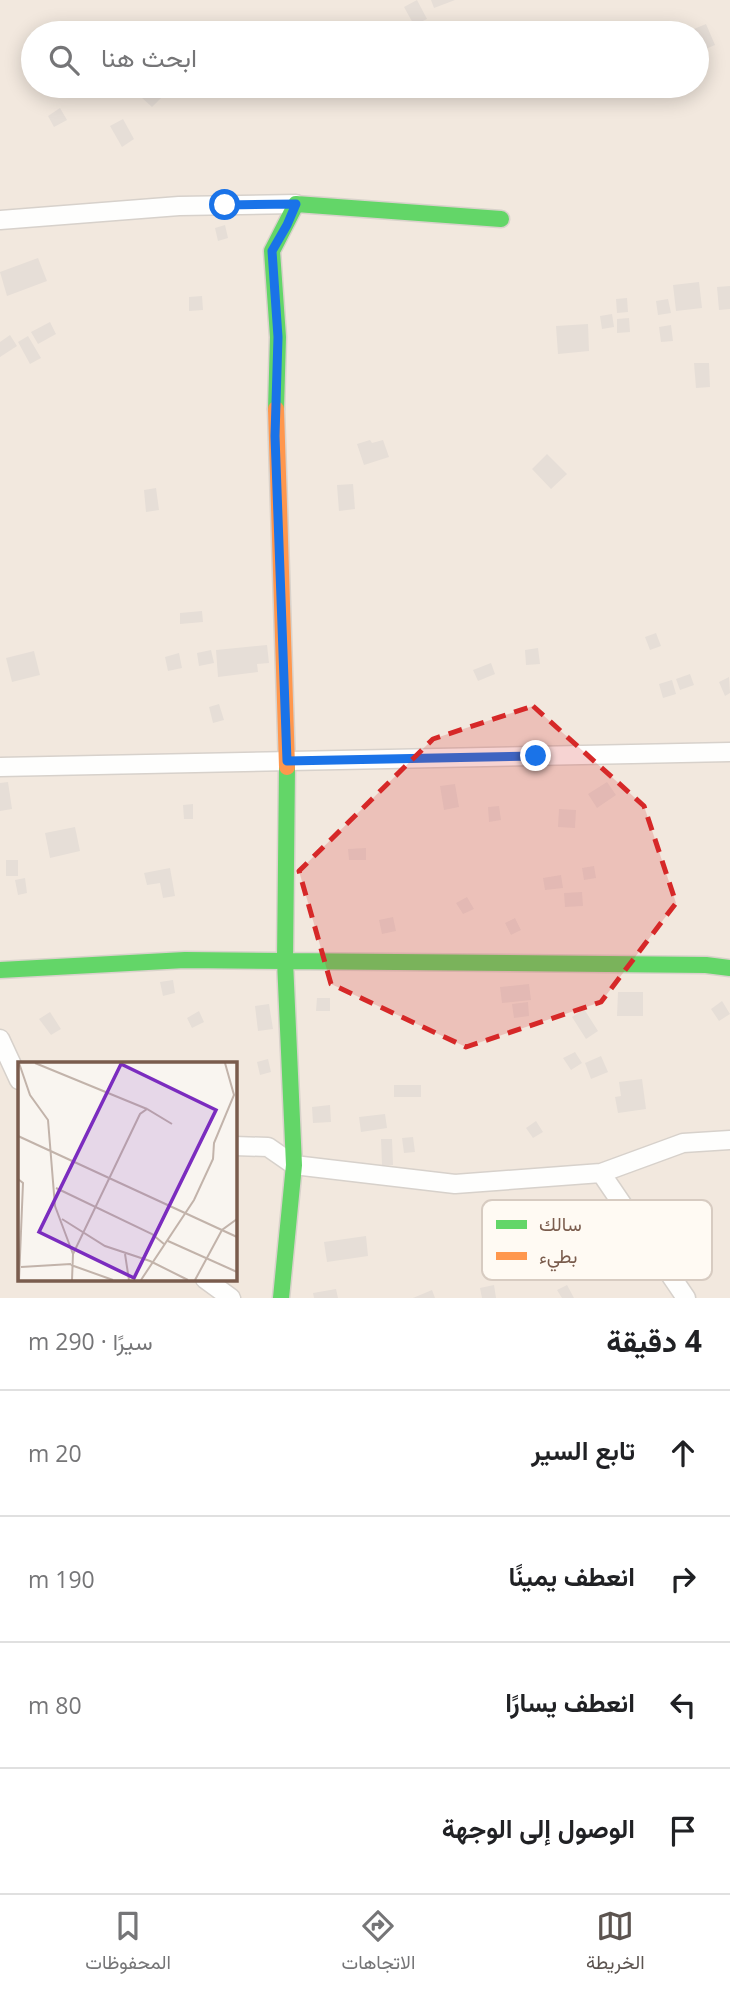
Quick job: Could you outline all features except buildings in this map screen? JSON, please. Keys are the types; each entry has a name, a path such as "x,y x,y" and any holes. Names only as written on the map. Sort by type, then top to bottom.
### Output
{"street":[{"path":"281,1298 294,1165 285,961 287,761 275,436 278,337 272,251 296,204"},
{"path":"0,220 179,206 296,204 501,219"},
{"path":"0,767 730,752"},
{"path":"0,970 185,960 706,965 730,968"},
{"path":"0,1039 18,1078"},
{"path":"236,1146 268,1147 294,1165 455,1184 601,1174 683,1143 730,1140"},
{"path":"601,1174 619,1200"},
{"path":"206,1280 231,1298"},
{"path":"674,1280 686,1298"}],"highlighted area":[{"path":"533,706 644,806 676,903 601,1002 466,1047 331,984 299,871 433,739"}],"shaded area":[{"path":"0,0 730,0 730,1298 0,1298"}],"traffic: fast":[{"path":"276,409 278,337 272,251 296,204 501,219"},
{"path":"281,1298 294,1165 285,961 287,767"},
{"path":"0,970 185,960 706,965 730,968"}],"traffic: slow":[{"path":"276,409 287,767"}],"route":[{"path":"225,205 296,204 272,251 278,337 275,436 287,761 536,756"}]}
